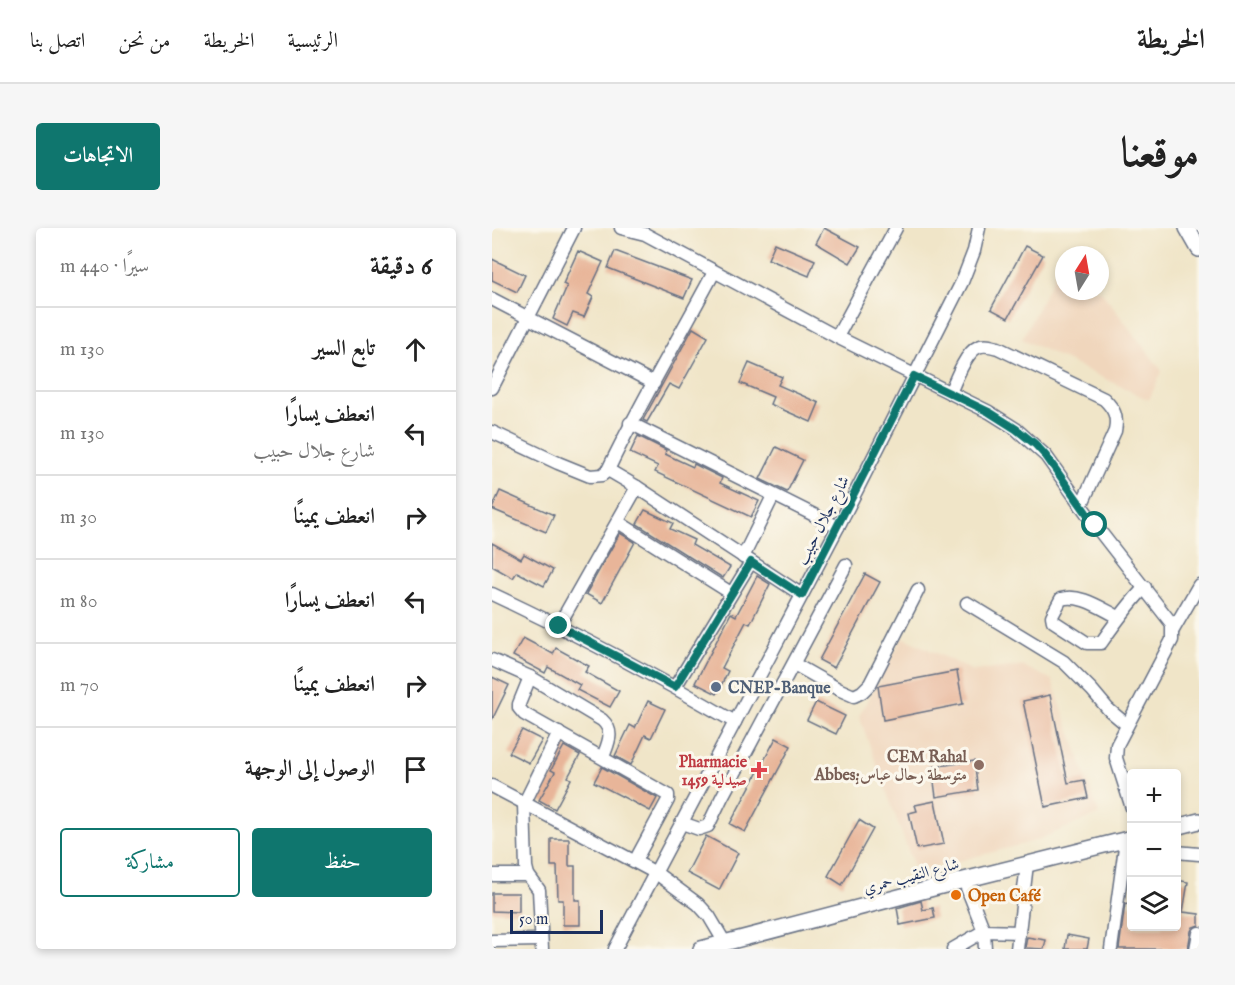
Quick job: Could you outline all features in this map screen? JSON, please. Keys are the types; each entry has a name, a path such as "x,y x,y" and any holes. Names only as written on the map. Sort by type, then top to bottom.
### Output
{"main road":[{"path":"1187,228 1199,249"},
{"path":"1181,826 1199,821"},
{"name":"شارع النقيب حمري","path":"701,949 1127,839"}],"street":[{"path":"492,388 574,228"},
{"path":"621,228 646,231 714,272 837,337 989,412 1016,429 1046,456 1081,506 1168,616 1173,630"},
{"path":"837,337 896,228"},
{"name":"شارع جلال حبيب","path":"615,949 838,527 962,282 974,250 979,228"},
{"path":"492,432 558,464 590,476 602,475 608,470 630,423 714,272"},
{"path":"492,299 654,383"},
{"path":"950,393 967,357 978,347 988,345 1104,399 1112,407 1117,422 1081,506"},
{"path":"630,423 838,527"},
{"path":"608,470 802,595"},
{"path":"559,626 637,487"},
{"path":"675,687 731,593 773,496"},
{"path":"618,522 731,593"},
{"path":"682,824 699,829 708,826 846,565"},
{"path":"1127,793 1116,752 1127,725 1172,640 1173,630 1199,585"},
{"path":"1119,617 1081,599 1069,597 1061,599 1052,616 1053,621 1087,643 1101,643 1119,617 1145,587"},
{"path":"794,664 838,690 854,696 862,692 870,684 918,590"},
{"path":"492,594 559,626 675,687 735,722"},
{"path":"967,603 1064,662 1108,709 1127,725"},
{"path":"492,660 530,677 606,723 611,732 603,757"},
{"path":"530,677 519,708 524,714 668,795 668,800 634,861"},
{"path":"492,941 542,945 539,890 528,875 525,856 524,804 559,733"},
{"path":"492,786 656,873 698,904 709,916 725,943"},
{"path":"1111,949 1127,851"},
{"path":"1181,852 1199,854"},
{"path":"1017,949 1027,864"},
{"path":"492,875 528,875"},
{"path":"963,880 984,931 985,949"},
{"path":"953,949 984,931 1019,932"},
{"path":"1196,949 1199,933"}],"shaded area":[{"path":"1055,275 1055,300 1108,300 1162,371 1149,400 1022,339"},
{"name":"CEM Rahal Abbes;متوسطة رحال عباس","path":"903,637 973,671 1023,666 1052,680 1099,814 1035,841 916,872 859,716"}],"building":[{"path":"824,228 860,247 850,263 816,243"},
{"path":"775,243 815,260 809,276 768,259"},
{"path":"1025,246 1043,255 1008,318 991,309"},
{"path":"578,251 603,262 588,294 593,297 584,317 573,313 567,326 553,319 567,286 563,284"},
{"path":"615,251 692,280 684,298 608,268"},
{"path":"492,259 525,275 517,292 492,280"},
{"path":"693,328 708,337 679,389 669,384 647,422 643,420"},
{"path":"749,363 782,377 778,385 819,403 811,422 770,404 773,397 740,383"},
{"path":"638,436 666,450 665,454 693,467 694,464 722,478 720,483 759,501 751,517 655,472 658,466 630,453"},
{"path":"776,447 803,460 787,492 760,479"},
{"path":"500,491 554,515 546,532 492,509"},
{"path":"645,510 673,523 670,529 694,540 692,545 730,567 723,578 637,524"},
{"path":"620,533 635,542 602,603 586,594"},
{"path":"492,543 521,559 524,554 553,570 544,586 517,572 513,578 492,566"},
{"path":"865,574 880,582 834,668 819,660"},
{"path":"757,576 770,584 750,624 746,622 722,668 728,671 717,694 695,683 731,613 736,616"},
{"path":"523,638 553,654 556,648 589,666 585,672 619,691 610,707 577,690 580,685 548,667 545,673 513,656"},
{"path":"957,671 963,704 883,720 878,686"},
{"path":"492,677 509,685 492,720"},
{"path":"1050,695 1068,783 1084,780 1088,798 1045,807 1023,701"},
{"path":"648,701 665,709 651,738 645,735 631,765 615,756 630,725 635,728"},
{"path":"816,702 845,716 836,734 807,720"},
{"path":"522,730 542,740 529,763 509,753"},
{"path":"776,738 791,746 745,832 730,824"},
{"path":"564,746 580,755 568,777 571,779 555,809 539,800 555,772 551,770"},
{"path":"974,761 978,790 936,797 932,767"},
{"path":"602,767 657,798 650,811 594,782"},
{"path":"935,801 944,844 917,849 909,813 917,811 915,805"},
{"path":"859,820 873,829 842,885 828,876"},
{"path":"706,836 738,853 719,890 687,873"},
{"path":"551,839 569,839 569,866 575,866 575,900 580,900 580,925 563,925 563,900 558,900 557,866 551,866"},
{"path":"1181,881 1188,882 1183,912 1199,914 1199,925 1193,927 1191,931 1188,949 1119,949 1125,904 1127,904 1127,931 1181,931"},
{"path":"492,893 519,893 519,912 492,911"},
{"path":"921,901 923,910 933,908 935,918 900,925 897,908"},
{"path":"1067,935 1089,939 1087,949 1065,949"},
{"path":"1027,937 1046,940 1044,949 1025,948"}],"place":[{"name":"CNEP-Banque","path":"716,687"},
{"name":"CEM Rahal Abbes;متوسطة رحال عباس","path":"979,765"},
{"name":"Pharmacie 1459 صيدلية","path":"759,770"},
{"name":"Open Café","path":"956,895"}],"route":[{"path":"559,626 675,687 751,562 802,595 914,376 989,412 1035,444 1095,525"}]}
